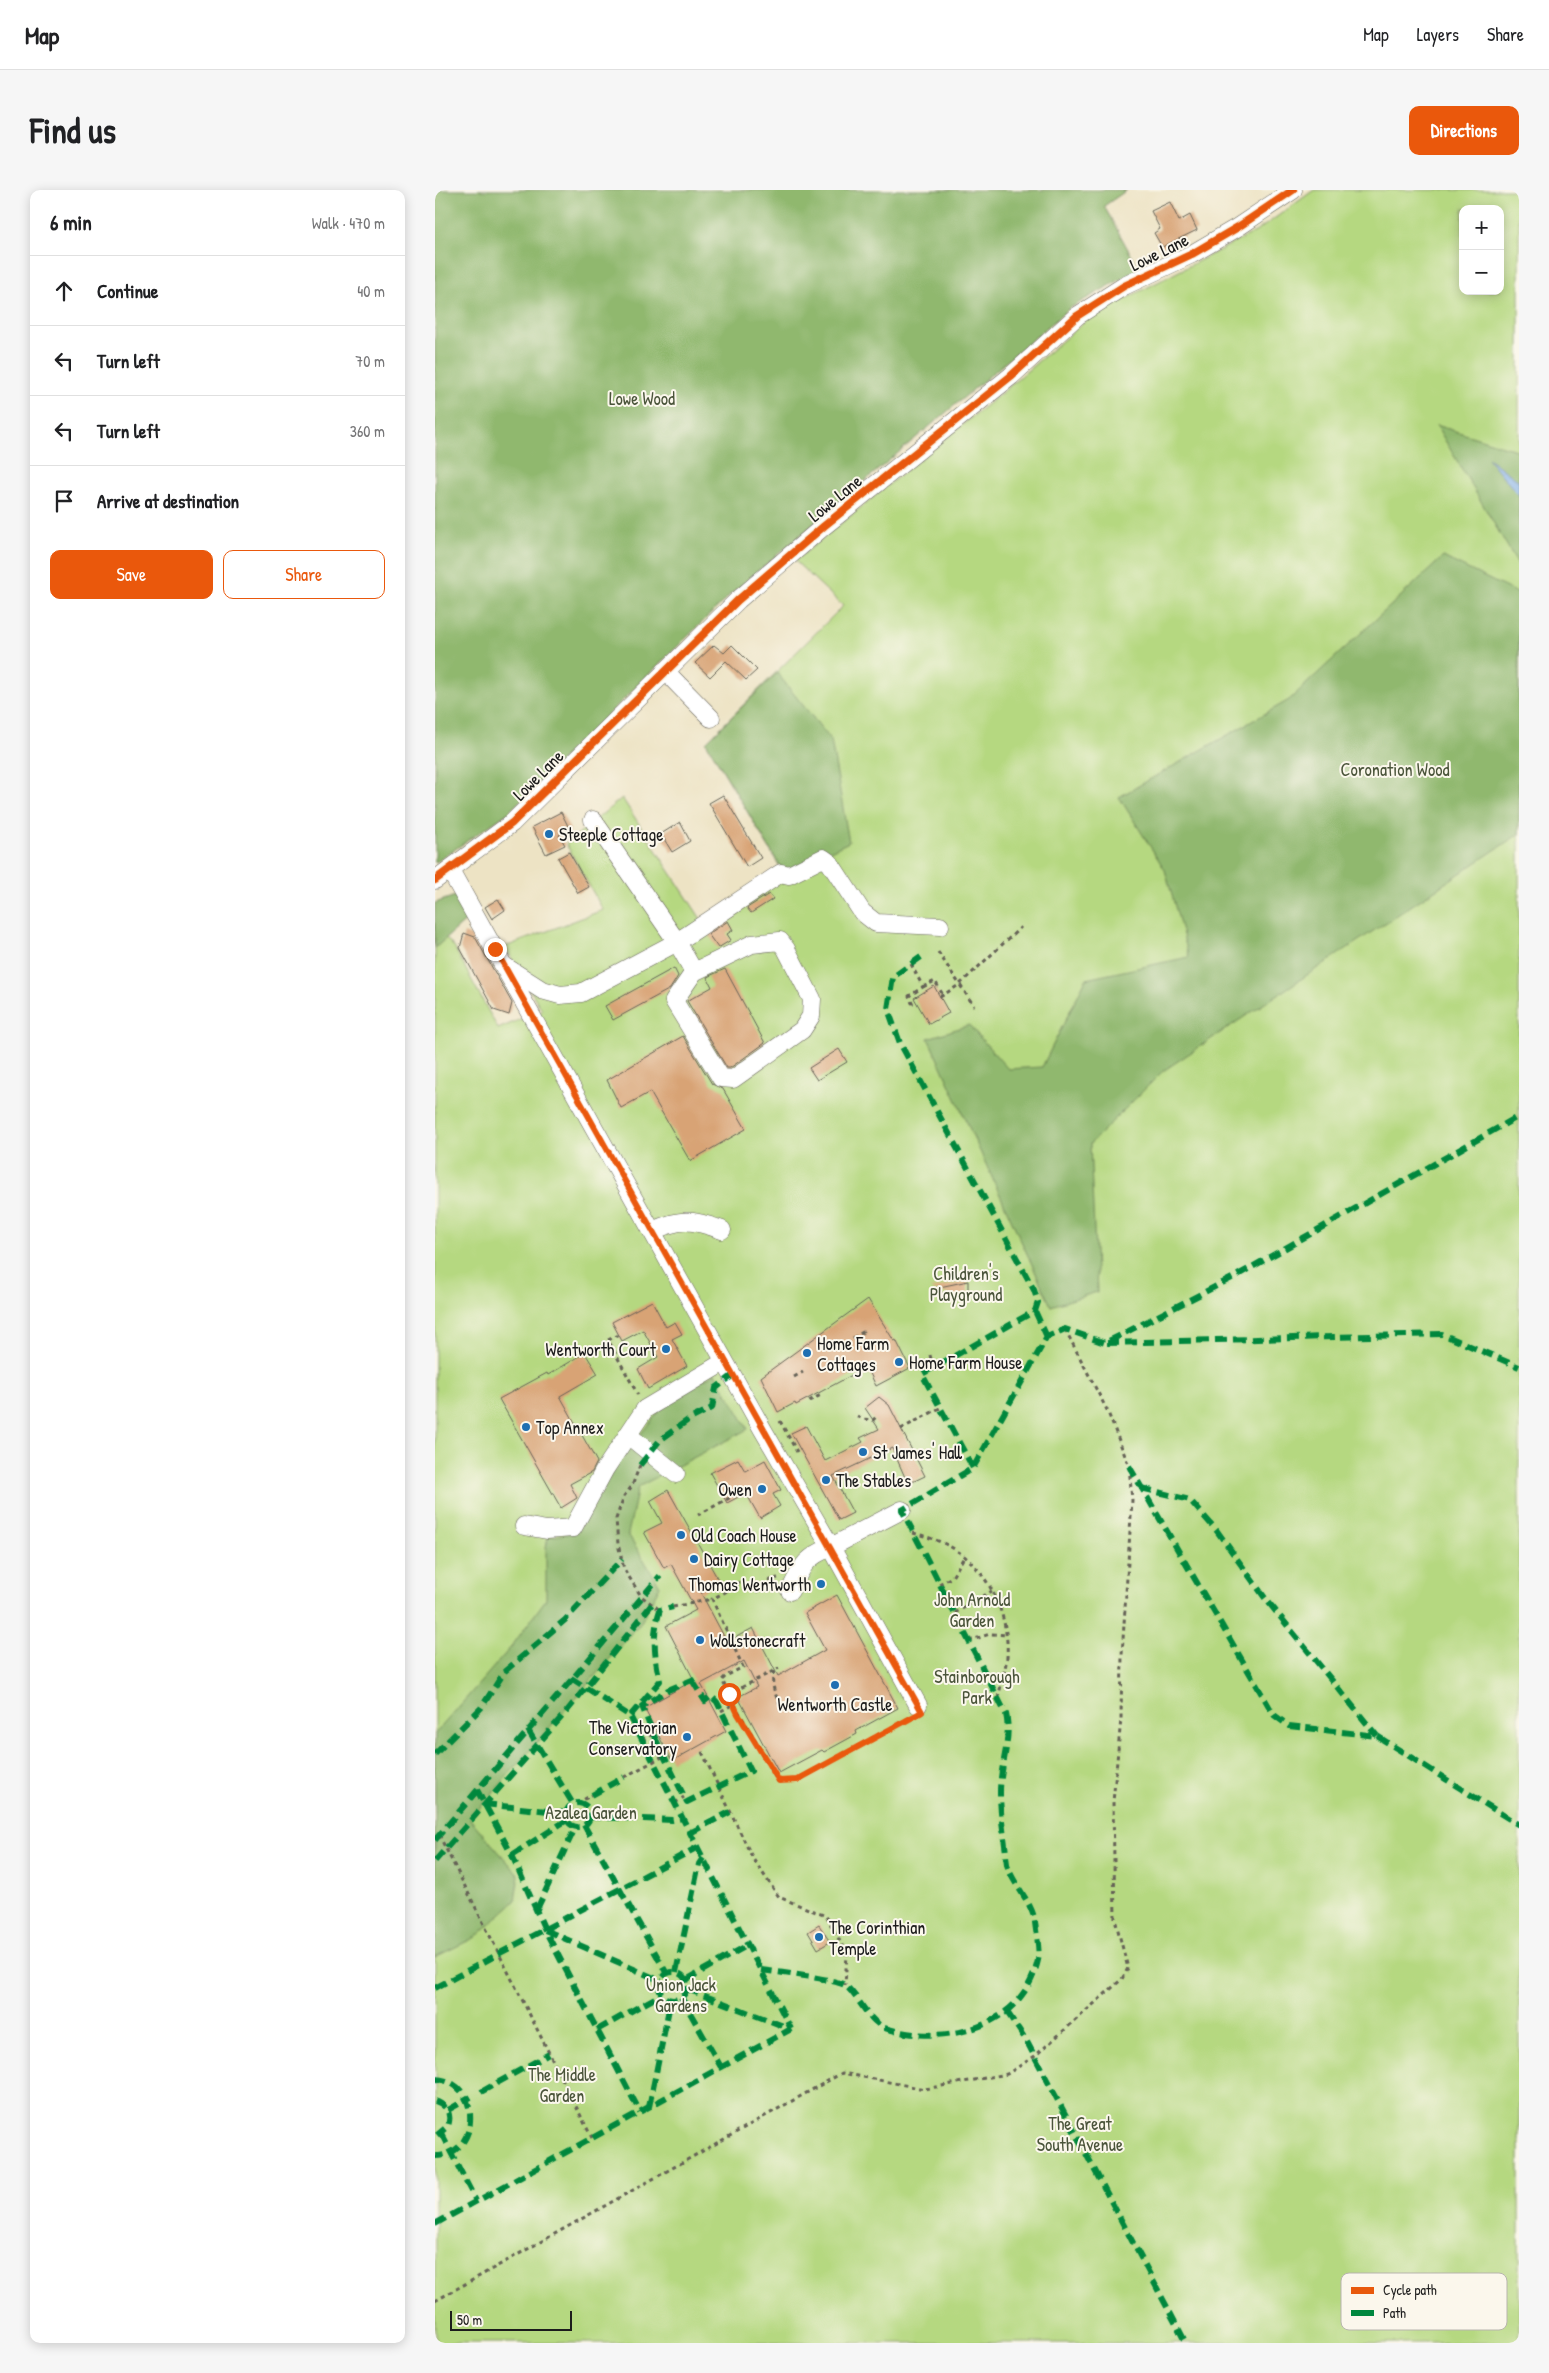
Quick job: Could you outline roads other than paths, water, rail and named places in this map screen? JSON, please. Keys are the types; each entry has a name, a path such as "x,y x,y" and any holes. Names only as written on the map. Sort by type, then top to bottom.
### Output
{"street":[{"name":"Lowe Lane","path":"435,880 512,823 738,600 817,532 1003,382 1077,316 1124,286 1192,254 1239,227 1293,190"},
{"path":"665,671 711,718"},
{"path":"593,820 677,942 694,972"},
{"path":"504,966 542,990 560,995 581,993 677,942 781,873 789,875 823,858 830,863 862,912 876,923 940,926"},
{"path":"450,870 651,1231 831,1547 885,1650 918,1705"},
{"path":"780,941 812,999 811,1016 802,1030 733,1079 721,1078 674,1000 694,972 752,944 780,941"},
{"path":"651,1231 677,1221 705,1224 722,1230"},
{"path":"524,1526 547,1530 573,1528 605,1469 645,1409 725,1362"},
{"path":"628,1435 676,1474"},
{"path":"790,1591 813,1554 831,1547 902,1510"}],"water":[{"path":"1488,458 1519,481 1519,496"}],"place":[{"name":"Steeple Cottage","path":"549,834"},
{"name":"Wentworth Court","path":"666,1349"},
{"name":"Home Farm Cottages","path":"807,1353"},
{"name":"Home Farm House","path":"899,1362"},
{"name":"Top Annex","path":"526,1427"},
{"name":"St James' Hall","path":"863,1452"},
{"name":"The Stables","path":"826,1480"},
{"name":"Owen","path":"762,1489"},
{"name":"Old Coach House","path":"681,1535"},
{"name":"Dairy Cottage","path":"694,1559"},
{"name":"Thomas Wentworth","path":"821,1584"},
{"name":"Wollstonecraft","path":"700,1640"},
{"name":"Wentworth Castle","path":"835,1685"},
{"name":"The Victorian Conservatory","path":"687,1737"},
{"name":"The Corinthian Temple","path":"819,1937"}],"park label":[{"name":"Lowe Wood","path":"642,398"},
{"name":"Coronation Wood","path":"1395,769"},
{"name":"Children's Playground","path":"966,1283"},
{"name":"John Arnold Garden","path":"972,1609"},
{"name":"Stainborough Park","path":"977,1686"},
{"name":"Azalea Garden","path":"591,1812"},
{"name":"Union Jack Gardens","path":"681,1994"},
{"name":"The Middle Garden","path":"562,2084"},
{"name":"The Great South Avenue","path":"1080,2134"}]}
